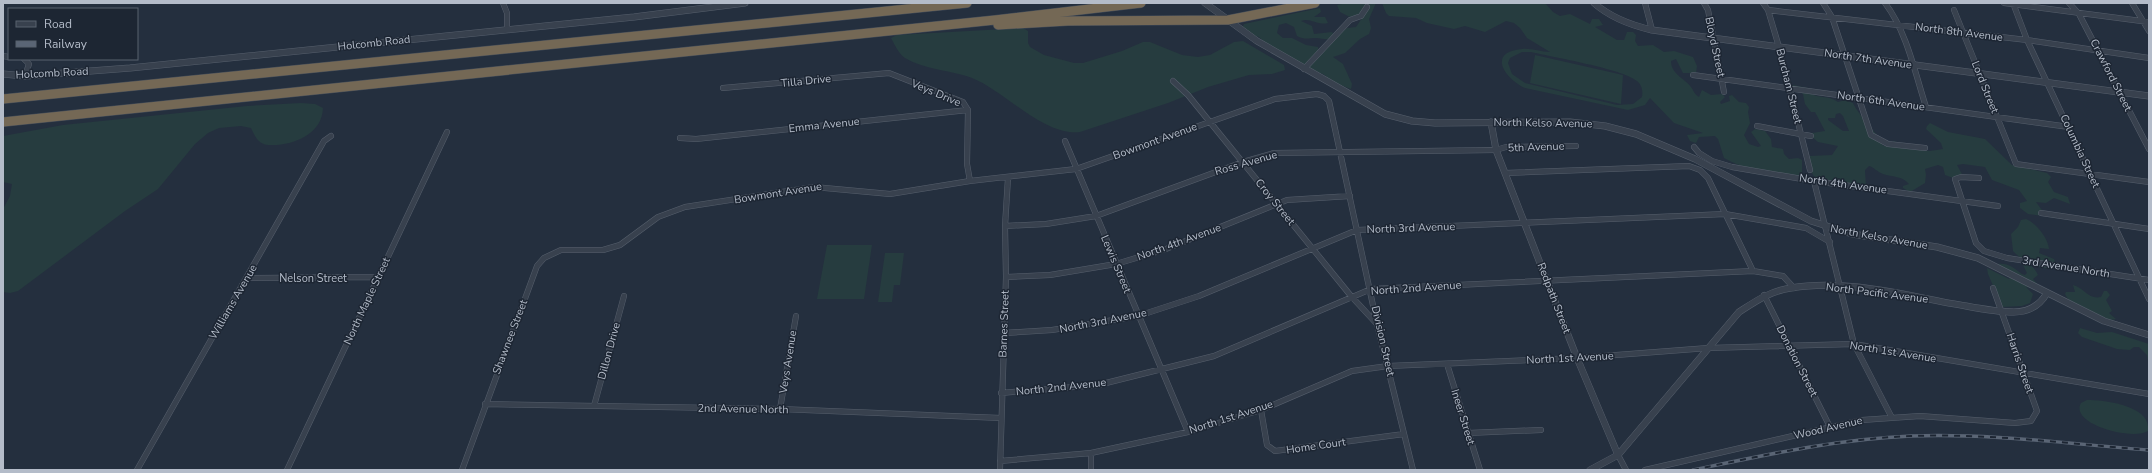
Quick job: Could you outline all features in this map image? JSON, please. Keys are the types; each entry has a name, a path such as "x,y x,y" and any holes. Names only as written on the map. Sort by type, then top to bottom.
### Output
{"highway":[{"path":"824,17 912,3"},
{"path":"3,99 966,3"},
{"path":"3,122 1141,3"},
{"path":"855,34 1068,21 1228,20 1315,3"}],"street":[{"path":"503,3 507,13 507,29"},
{"name":"Holcomb Road","path":"3,74 25,76 130,68 634,17 745,3"},
{"name":"North Kelso Avenue","path":"1205,3 1257,41 1364,104 1385,114 1403,119 1435,123 1586,123 1630,131 1664,143 1800,216 1826,228 1844,233 1958,252 1978,258 2047,293"},
{"name":"North 7th Avenue","path":"1594,3 1612,17 1632,25 1652,30 2149,96"},
{"path":"1645,3 1652,30"},
{"name":"Bloyd Street","path":"1704,3 1708,10 1724,92"},
{"name":"Burcham Street","path":"1764,3 1768,10 1779,47 1810,170"},
{"path":"1823,3 1832,16 1871,135 1888,144 1925,148"},
{"path":"1885,3 1891,9 1898,25 1926,107"},
{"path":"2004,3 2149,22"},
{"name":"Crawford Street","path":"2069,3 2079,14 2149,149"},
{"path":"2132,3 2149,31"},
{"name":"Columbia Street","path":"2013,4 2027,40 2092,174 2149,299"},
{"path":"1304,69 1347,25 1350,20 1361,16 1367,7"},
{"name":"North 8th Avenue","path":"1768,10 1832,16 1964,34 2027,40 2149,58"},
{"name":"Lord Street","path":"1954,10 2016,164 2092,174"},
{"path":"25,60 28,64 25,76"},
{"name":"Tilla Drive","path":"723,88 889,73"},
{"name":"Veys Drive","path":"889,73 964,102 968,110 967,164 970,181"},
{"name":"North 6th Avenue","path":"1693,75 2069,127"},
{"name":"Croy Street","path":"1173,81 1181,86 1351,296 1377,324"},
{"name":"Bowmont Avenue","path":"596,250 612,248 622,244 638,234 655,218 680,209 814,187 828,186 880,194 898,193 984,179 1008,178 1076,169 1275,99 1318,94 1324,96"},
{"name":"Division Street","path":"1324,96 1329,101 1371,289 1377,324 1413,470"},
{"name":"Emma Avenue","path":"680,138 696,139 968,110"},
{"name":"Redpath Street","path":"1491,122 1496,150 1524,223 1577,358 1626,470"},
{"path":"1757,126 1811,136"},
{"name":"North Maple Street","path":"287,470 447,132"},
{"name":"Williams Avenue","path":"137,470 324,141 331,136"},
{"path":"2142,136 2149,136"},
{"name":"Lewis Street","path":"1065,141 1160,371 1188,432"},
{"name":"5th Avenue","path":"1496,150 1506,147 1576,146"},
{"name":"North 4th Avenue","path":"1694,147 1699,153 1722,165 1814,181 1998,206"},
{"name":"Ross Avenue","path":"1005,226 1046,224 1096,216 1243,162 1274,153 1496,150"},
{"path":"1505,173 1689,166 1700,170 1708,178 1754,271"},
{"path":"2092,174 2149,182"},
{"path":"1961,201 1955,179 1961,177 1979,178"},
{"name":"Barnes Street","path":"1000,470 1006,277 1005,226 1008,178"},
{"path":"1814,181 1854,344 1891,416"},
{"name":"North 4th Avenue","path":"1006,277 1050,275 1116,264 1166,249 1277,204 1298,198 1350,196"},
{"name":"3rd Avenue North","path":"1961,201 1976,243 1984,251 2007,258 2149,280"},
{"path":"2041,213 2149,229"},
{"name":"North 3rd Avenue","path":"1004,333 1052,330 1138,316 1199,296 1357,230 1725,214 1806,228 1830,242"},
{"name":"Shawnee Street","path":"462,470 485,404 541,259 556,251 596,250"},
{"name":"North 2nd Avenue","path":"1002,393 1098,385 1160,371 1214,356 1351,296 1371,289 1754,271 1783,276 1794,288"},
{"name":"Nelson Street","path":"247,278 379,278"},
{"name":"North Pacific Avenue","path":"1590,470 1618,454 1739,312 1764,295 1794,288 1841,287 2002,312 2026,311 2034,308 2042,302 2047,293"},
{"name":"Harris Street","path":"1993,288 2037,411 2031,421 2015,423"},
{"path":"2047,293 2102,320 2149,335"},
{"name":"Donation Street","path":"1764,295 1830,427"},
{"name":"Dillon Drive","path":"594,406 624,296"},
{"name":"Veys Avenue","path":"780,409 796,316"},
{"name":"North 1st Avenue","path":"1000,460 1090,453 1188,432 1261,410 1352,371 1388,366 1577,358 1708,348 1854,344 2023,374 2149,394"},
{"name":"Ineer Street","path":"1447,364 1480,470"},
{"name":"2nd Avenue North","path":"485,404 780,409 1001,418"},
{"name":"Home Court","path":"1261,410 1267,445 1270,449 1276,452 1404,434"},
{"name":"Wood Avenue","path":"1645,470 1830,427 1862,420 1891,416 1916,415 2015,423"},
{"path":"1468,433 1541,430"},
{"path":"1090,453 1091,470"}],"green space":[{"path":"1347,3 1376,3 1369,19 1371,28 1369,34 1360,39 1345,53 1333,57 1343,64 1352,84 1351,89 1327,80 1327,77 1323,74 1310,70 1266,44 1259,37 1252,35 1242,28 1244,24 1320,8 1321,12 1314,17 1325,17 1328,23 1324,24 1308,20 1301,21 1312,26 1314,34 1332,32 1334,35 1330,39 1304,38 1297,36 1294,27 1286,23 1279,25 1277,33 1283,38 1292,38 1306,45 1318,47 1319,54 1322,54 1327,45 1347,28 1356,27 1362,18 1361,14 1350,17 1340,12 1337,5"},
{"path":"1382,3 1545,3 1553,12 1560,16 1570,14 1590,24 1592,19 1599,19 1603,25 1595,27 1617,40 1624,40 1627,32 1633,32 1636,35 1635,41 1638,46 1653,45 1664,52 1674,51 1693,57 1697,66 1696,73 1683,73 1676,59 1671,61 1675,73 1691,87 1699,97 1702,90 1711,95 1722,94 1725,97 1720,102 1721,104 1730,101 1729,96 1732,95 1739,102 1746,103 1749,107 1748,112 1750,123 1744,135 1749,144 1758,147 1761,146 1751,132 1755,129 1765,131 1771,139 1772,147 1783,149 1784,154 1789,159 1798,158 1802,160 1802,174 1799,176 1741,166 1724,158 1718,139 1715,136 1699,137 1696,143 1690,141 1687,135 1703,133 1674,123 1650,98 1645,105 1628,110 1525,88 1517,84 1502,66 1502,60 1505,55 1511,51 1522,49 1550,52 1527,38 1520,28 1514,23 1506,21 1485,32 1465,26 1454,29 1427,23 1416,18 1389,16 1386,13","holes":["1522,52 1531,52 1617,72 1637,81 1641,86 1642,97 1633,104 1617,105 1525,83 1512,74 1508,63 1510,58"]},
{"path":"1023,28 1028,31 1028,43 1030,47 1044,55 1074,63 1083,63 1122,51 1143,42 1150,42 1182,55 1198,57 1210,55 1234,42 1243,41 1284,65 1285,70 1272,74 1249,75 1208,87 1168,103 1080,132 1066,131 1052,127 1038,120 998,92 972,78 921,65 905,58 891,38 897,35"},
{"path":"1535,55 1623,75 1621,104 1530,83"},
{"path":"1792,86 1813,89 1812,94 1830,98 1838,102 1845,100 1853,103 1878,136 1881,144 1884,146 1889,146 1894,141 1911,149 1930,151 1943,149 1941,143 1926,129 1930,123 1948,132 1985,139 2012,165 2047,173 2051,177 2048,182 2054,192 2068,197 2070,204 2054,198 2046,203 2036,202 2044,213 2043,216 2028,214 2020,208 2020,203 2027,201 2019,190 1992,180 1985,167 1963,164 1957,165 1963,176 1956,179 1945,175 1943,167 1938,165 1925,169 1925,183 1910,192 1903,188 1903,186 1909,184 1904,179 1883,174 1869,166 1865,170 1866,187 1815,178 1809,168 1810,156 1832,155 1838,146 1818,142 1812,137 1812,133 1825,131 1815,112 1811,112 1805,104 1803,94","holes":["1840,113 1843,116 1849,131 1843,131 1828,120 1828,118 1835,118 1836,114"]},
{"path":"301,103 315,104 323,108 322,116 318,124 308,135 293,142 270,145 261,143 251,128 241,126 219,128 208,133 195,144 158,189 125,211 18,291 10,293 3,292 3,209 10,196 12,184 3,182 3,136 63,125 247,106"},
{"path":"2026,219 2034,224 2044,236 2049,249 2040,248 2039,253 2054,259 2056,264 2053,268 2043,268 2032,264 2021,258 2013,251 2011,234 2018,227 2021,220"},
{"path":"827,245 872,245 864,299 817,299"},
{"path":"885,253 904,253 900,285 894,285 892,302 878,302"},
{"path":"2022,263 2032,266 2035,270 2038,275 2033,279 2039,286 2036,289 2026,287 2033,294 2030,303 2022,306 2002,307 1988,274 1987,268 2009,279 2011,277 1998,264 2008,265 2025,275 2027,273"},
{"path":"2073,285 2077,286 2093,297 2101,297 2104,291 2107,291 2110,295 2106,300 2112,311 2109,313 2116,319 2111,320 2110,322 2078,307 2068,299 2065,294 2066,292 2075,292"},
{"path":"2080,328 2097,333 2112,332 2149,344 2149,367 2147,355 2139,347 2134,347 2130,350 2117,349 2082,337 2078,333"},
{"path":"2087,400 2114,403 2135,410 2142,415 2147,422 2148,431 2140,434 2129,434 2104,429 2093,424 2084,418 2080,411 2081,403"}],"railway":[{"path":"1693,470 1774,453 1828,444 1856,440 1911,436 1970,436 2149,450"}]}
